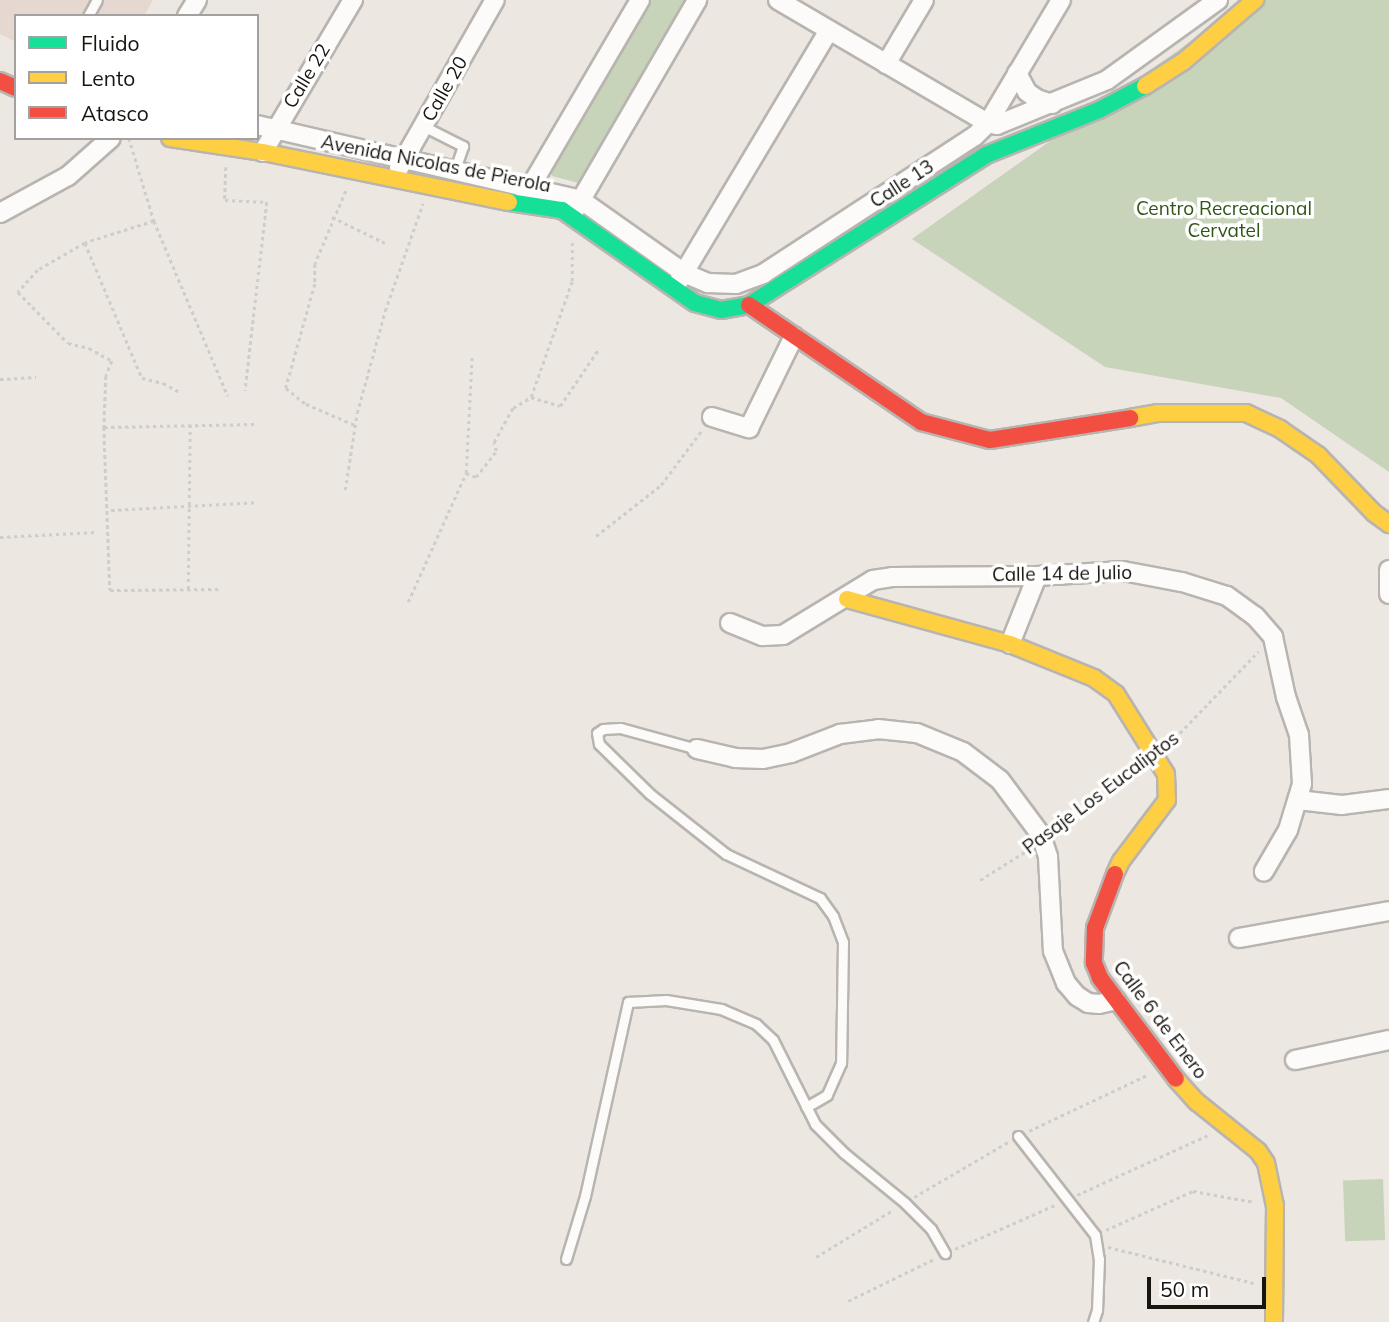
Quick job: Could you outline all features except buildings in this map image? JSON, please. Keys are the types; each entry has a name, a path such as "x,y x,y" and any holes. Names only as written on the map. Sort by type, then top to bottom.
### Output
{"street":[{"name":"Calle 22","path":"263,152 353,0"},
{"name":"Calle 20","path":"394,178 495,0"},
{"path":"520,204 640,0"},
{"path":"259,125 530,188 576,208 696,0"},
{"path":"886,64 923,0"},
{"name":"Calle 13","path":"576,208 684,273 708,283 736,284 763,274 975,136 988,123 1061,0"},
{"path":"780,1 988,123 1007,124 1122,71 1218,0"},
{"path":"1255,0 1184,61 1145,86 1099,110 986,155 749,305 921,422 990,440 1159,413 1246,413 1280,429 1318,455 1374,513 1389,524"},
{"path":"674,290 829,30"},
{"path":"1017,73 1027,92 1052,104"},
{"path":"0,214 68,176 109,140"},
{"name":"Avenida Nicolas de Pierola","path":"182,140 263,152 520,204 562,210 576,208 674,290 695,303 721,310 749,305"},
{"path":"712,417 749,428 794,336"},
{"name":"Calle 14 de Julio","path":"730,623 763,636 777,636 847,599 873,580 892,577 1037,576 1123,570 1192,584 1242,605 1273,637"},
{"path":"1389,570 1389,594"},
{"path":"1010,644 1037,576"},
{"name":"Calle 6 de Enero","path":"847,599 1010,644 1083,672 1110,688 1166,774 1167,800 1121,861 1104,897 1095,928 1096,972 1165,1067 1197,1102 1258,1151 1266,1163 1275,1206 1274,1322"},
{"path":"1264,871 1288,830 1298,800 1303,767 1299,735 1286,698 1273,637"},
{"path":"697,749 735,758 763,759 791,753 852,731 878,729 917,733 955,748 989,770 1021,804 1044,841 1049,867 1049,913 1053,951 1060,973 1082,1000 1099,1004 1116,1000"},
{"path":"1298,800 1342,805 1389,799"},
{"path":"1239,937 1389,911"},
{"path":"1295,1060 1389,1040"}],"lane":[{"path":"423,126 463,146 455,169"},
{"path":"697,749 620,729 603,729 597,733 599,744 650,794 726,854 820,898 833,916 843,942 841,1063 827,1095 806,1107"},
{"path":"566,1259 585,1196 628,1002 666,1000 721,1009 756,1024 773,1040 815,1124 844,1153 905,1203 930,1229 945,1253"},
{"path":"1018,1136 1095,1239 1099,1259 1097,1310 1093,1322"}],"path":[{"path":"130,140 153,220 228,396"},
{"path":"226,147 225,200 267,202 244,391"},
{"path":"355,425 306,404 286,388 292,356 304,327 315,285 315,264 332,217 356,170"},
{"path":"345,489 355,425 385,311 430,185"},
{"path":"467,473 476,477 496,451 495,442 513,408 531,397 572,281 576,208"},
{"path":"332,217 385,243"},
{"path":"153,220 85,243 38,270 18,292 68,343 89,348 112,361 106,376 104,427 110,590 221,589"},
{"path":"85,243 142,378 163,383 180,393"},
{"path":"531,397 559,406 598,350"},
{"path":"408,602 467,473 471,354"},
{"path":"0,379 36,377"},
{"path":"596,536 662,485 712,417"},
{"path":"104,427 258,424"},
{"path":"188,589 190,425"},
{"path":"109,510 258,502"},
{"path":"0,537 96,532"},
{"name":"Pasaje Los Eucaliptos","path":"980,880 1044,841 1166,747 1273,637"},
{"path":"816,1257 1018,1136 1165,1067"},
{"path":"848,1301 945,1253 1227,1126"},
{"path":"1095,1239 1193,1191 1275,1206"},
{"path":"1095,1239 1275,1288"}],"shaded area":[{"path":"0,0 153,0 145,14 14,14 14,41 0,34"}],"green space":[{"path":"650,0 693,0 586,185 552,176 551,171"},
{"name":"Centro Recreacional Cervatel","path":"1249,0 1389,0 1389,472 1281,398 1105,367 912,239"},
{"path":"1383,1179 1385,1240 1345,1241 1343,1180"}],"traffic: fast":[{"path":"509,202 562,210 695,303 721,310 749,305 986,155 1099,110 1145,86"}],"traffic: slow":[{"path":"1145,86 1184,61 1255,0"},
{"path":"183,140 263,152 509,202"},
{"path":"1130,418 1159,413 1246,413 1280,429 1318,455 1374,513 1389,524"},
{"path":"847,599 1010,644 1094,678 1116,694 1166,774 1167,800 1121,861 1115,874"},
{"path":"1176,1079 1197,1102 1258,1151 1266,1163 1275,1206 1274,1322"}],"traffic: jam":[{"path":"0,81 14,87"},
{"path":"749,305 921,422 990,440 1130,418"},
{"path":"1115,874 1095,928 1094,963 1100,978 1176,1079"}]}
